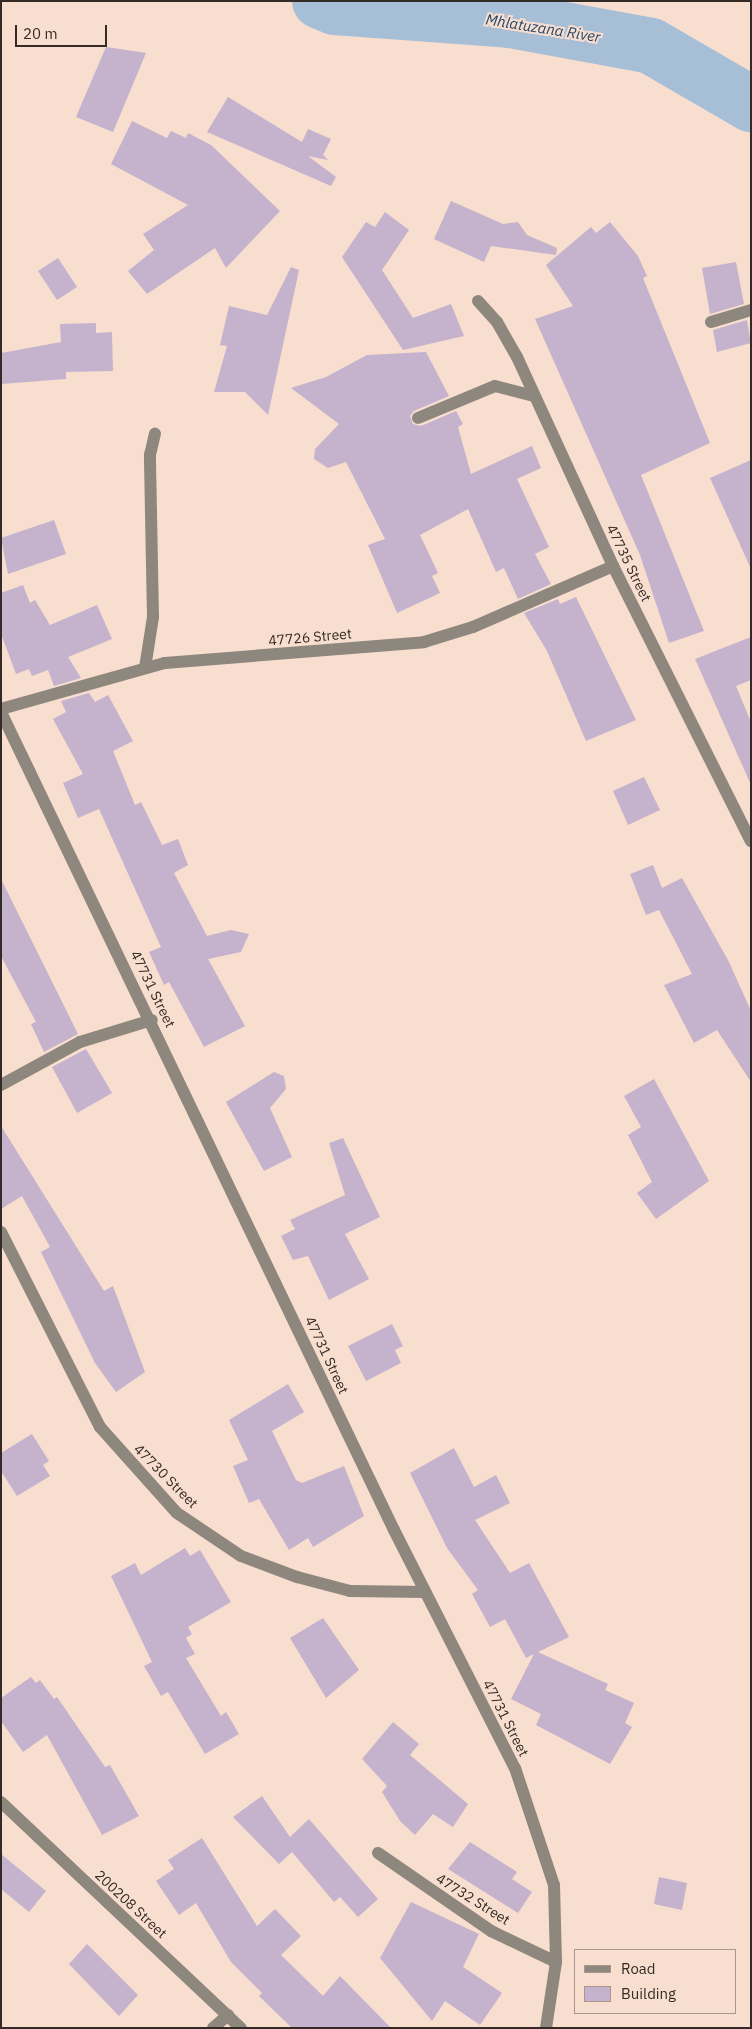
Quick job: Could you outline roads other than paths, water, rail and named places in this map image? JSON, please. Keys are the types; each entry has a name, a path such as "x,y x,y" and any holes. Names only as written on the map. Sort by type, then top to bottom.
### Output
{"street":[{"name":"47735 Street","path":"478,302 498,322 613,566 751,841"},
{"path":"711,322 751,310"},
{"path":"418,418 495,386 534,396"},
{"path":"145,668 153,617 150,455 155,434"},
{"name":"47726 Street","path":"1,710 145,668 424,642 473,627 613,566"},
{"name":"47731 Street","path":"1,710 152,1020 425,1592 515,1768 537,1827 554,1885 556,1962 546,2028"},
{"path":"1,1085 80,1042 152,1020"},
{"name":"47730 Street","path":"1,1232 100,1427 178,1513 241,1556 297,1577 350,1591 425,1592"},
{"name":"200208 Street","path":"1,1802 241,2028"},
{"name":"47732 Street","path":"378,1853 491,1931 556,1962"},
{"path":"212,2028 228,2015"}],"waterway":[{"name":"Mhlatuzana River","path":"320,1 335,7 510,20 651,46 751,104"}]}
